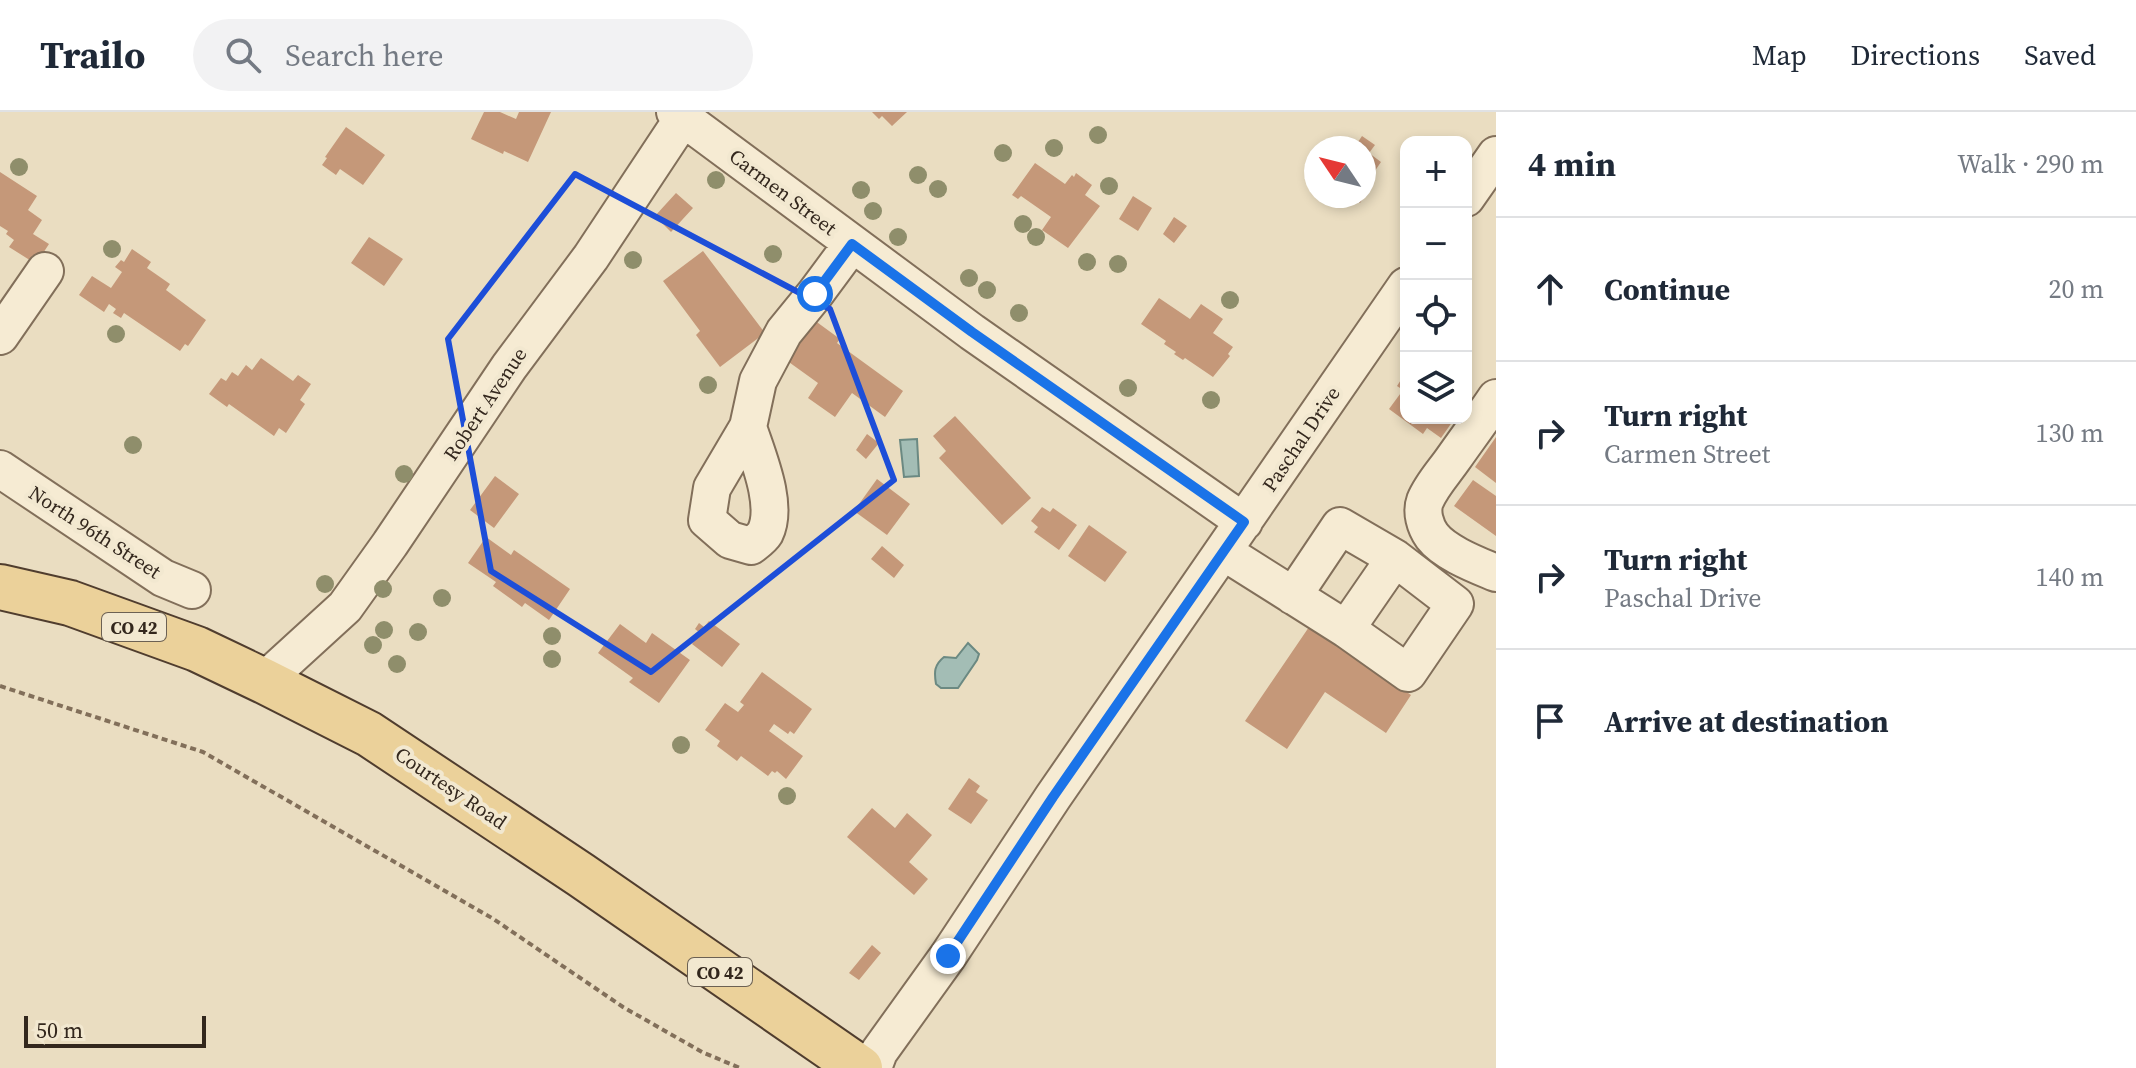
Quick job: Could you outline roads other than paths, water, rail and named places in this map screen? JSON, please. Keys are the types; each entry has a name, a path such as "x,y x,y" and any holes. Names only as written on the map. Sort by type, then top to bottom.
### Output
{"main road":[{"name":"Courtesy Road","path":"0,587 70,603 197,649 369,734 860,1068"}],"street":[{"name":"Carmen Street","path":"682,114 972,332 1244,522"},
{"name":"Robert Avenue","path":"264,681 345,607 509,367 591,257 682,114"},
{"path":"1472,189 1496,155"},
{"path":"748,427 758,381 784,332 852,244"},
{"path":"0,336 45,271"},
{"name":"Paschal Drive","path":"873,1068 879,1052 948,956 1053,797 1400,295"},
{"path":"1496,398 1435,483 1425,502 1424,513 1432,535 1442,545 1496,573"},
{"name":"North 96th Street","path":"0,469 163,578 192,590"},
{"path":"1224,552 1293,596 1346,629 1408,673 1455,604 1395,558 1340,526 1293,596"},
{"path":"1346,629 1395,558"}],"water":[{"path":"917,439 919,476 904,477 900,440"},
{"path":"968,643 979,654 977,660 958,688 941,688 935,680 938,663 944,657 956,658"}]}
